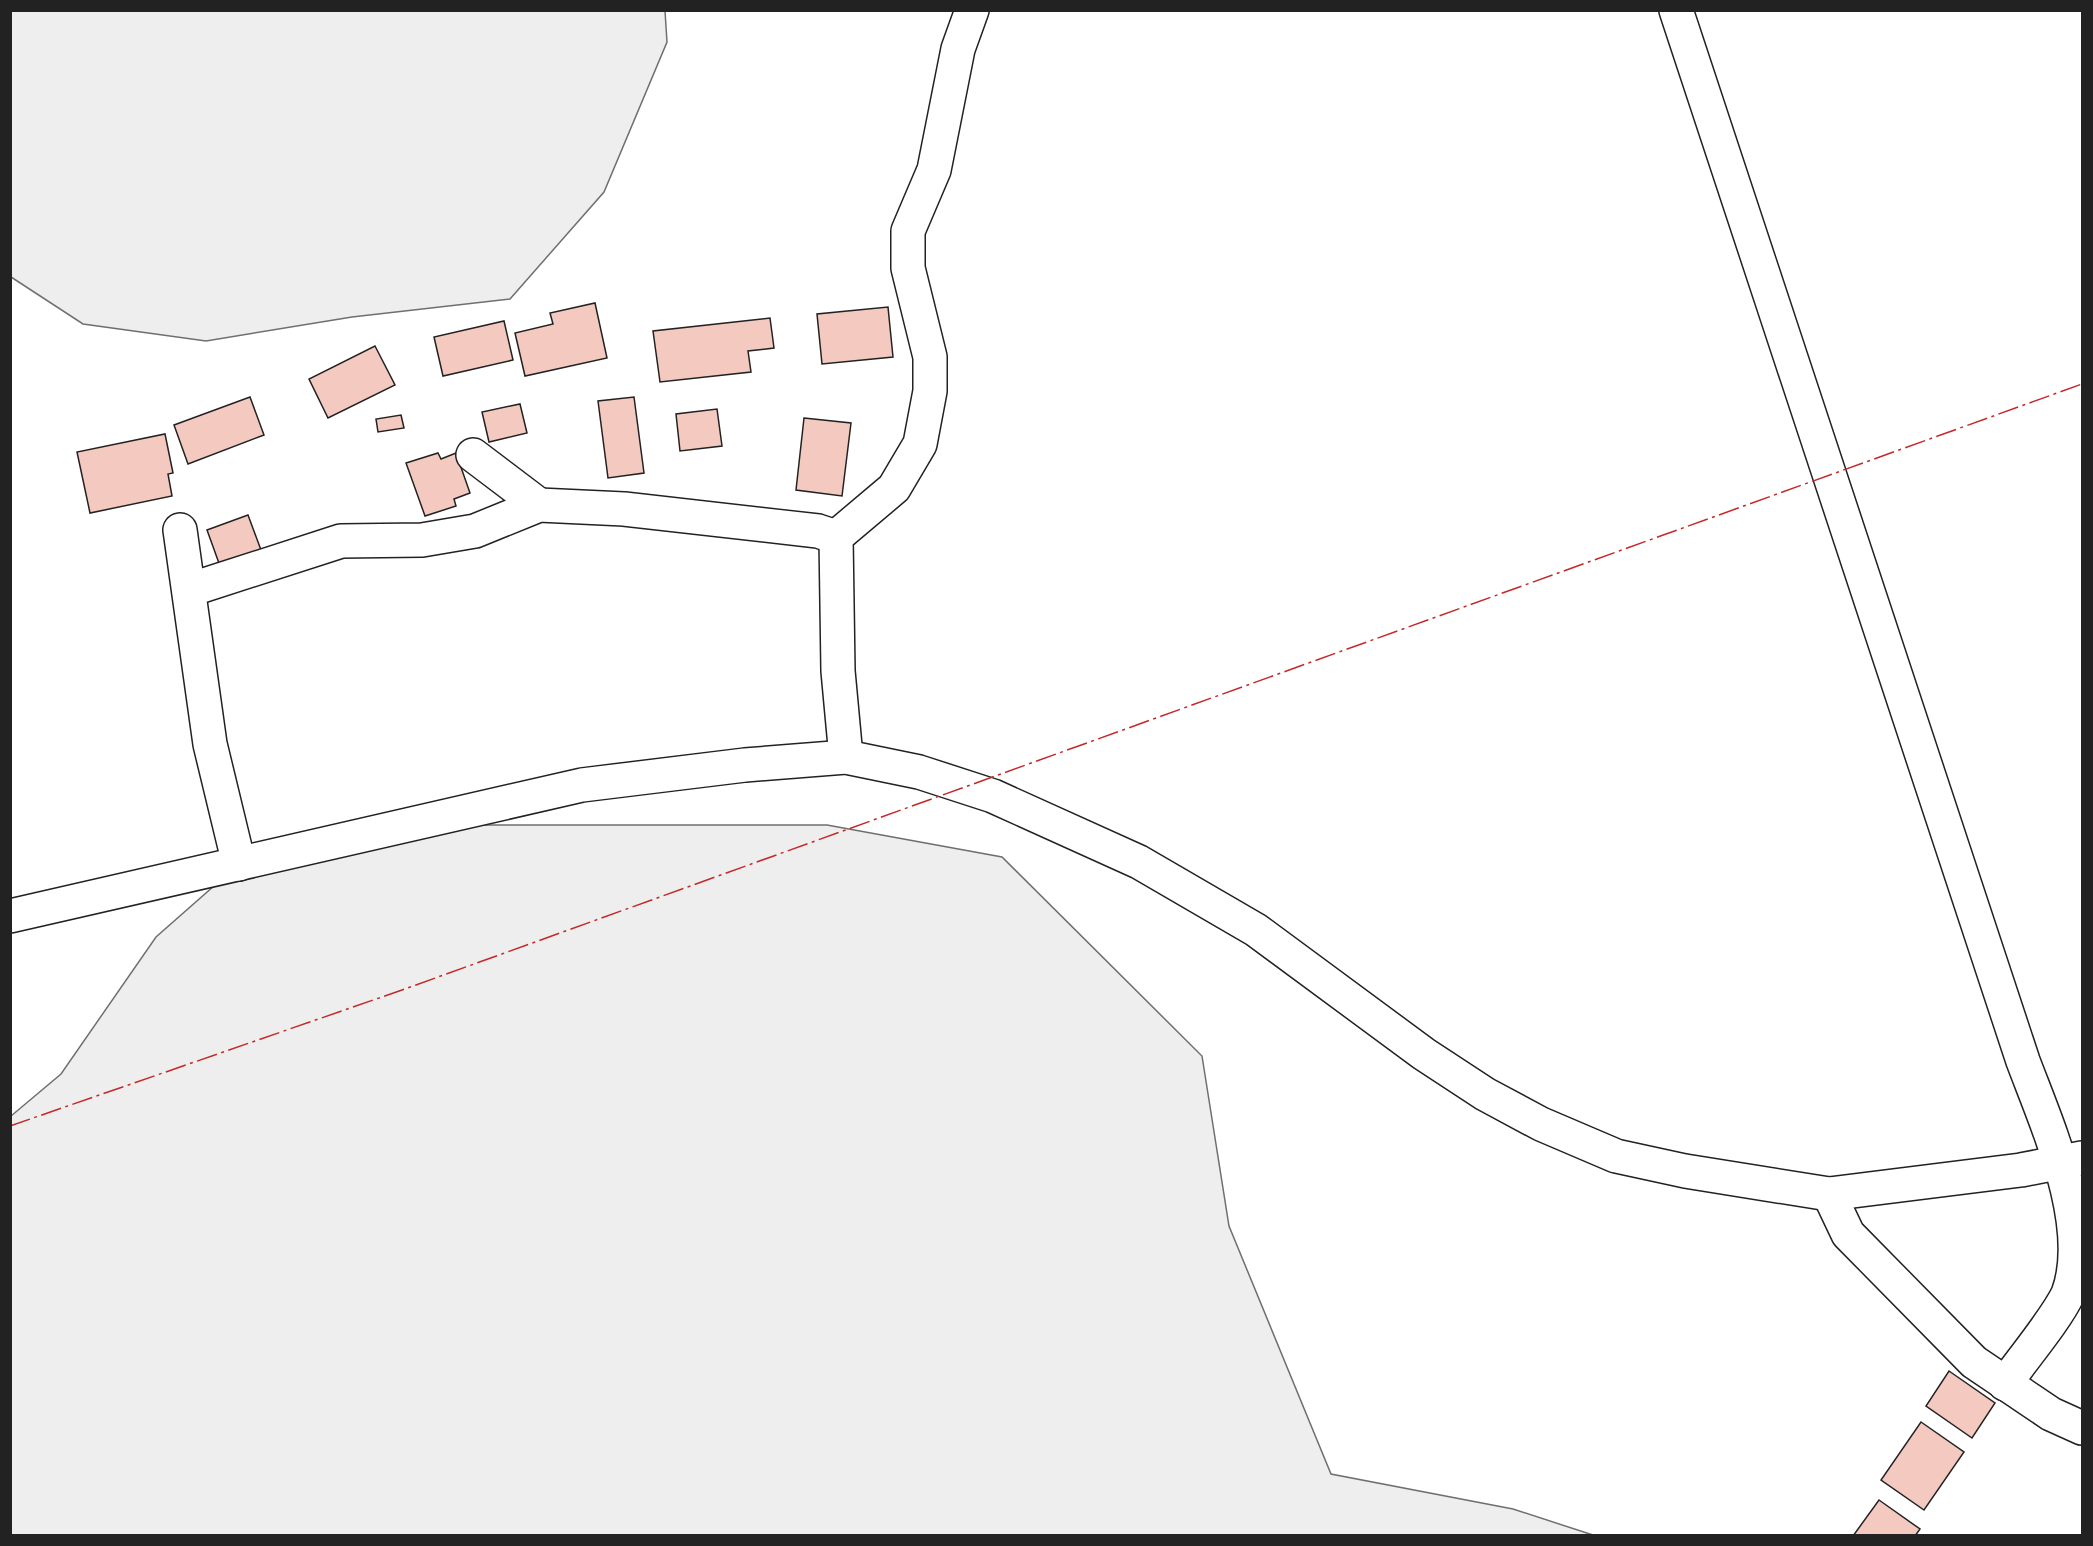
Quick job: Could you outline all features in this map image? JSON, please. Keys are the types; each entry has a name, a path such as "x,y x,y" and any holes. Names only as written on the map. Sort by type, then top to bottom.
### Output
{"street":[{"path":"846,757 838,671 837,537 894,488 920,444 930,391 930,357 908,268 908,231 934,170 958,49 972,10"},
{"path":"1676,10 1757,264 2019,1049 2072,1160 2078,1260 2067,1294 2005,1384"},
{"path":"473,454 539,505"},
{"path":"189,590 340,541 422,540 475,531 539,505 624,509 818,531 837,537"},
{"path":"180,530 210,744 239,864"},
{"path":"10,916 582,785 745,765 846,757 920,772 993,796 1139,862 1256,930 1424,1054 1485,1094 1541,1125 1616,1156 1685,1171 1829,1194 2021,1170 2072,1160"},
{"path":"1829,1194 1848,1234 1974,1362 2052,1414 2082,1428"}],"shaded area":[{"path":"11,11 665,11 667,42 604,192 510,299 352,317 206,341 83,324 11,277"},
{"path":"473,825 827,825 1002,857 1202,1056 1229,1226 1331,1474 1513,1509 1593,1535 11,1536 11,1116 61,1074 156,937 239,864"}],"building":[{"path":"595,303 607,358 525,376 515,333 553,324 550,313"},
{"path":"888,307 893,357 822,364 817,314"},
{"path":"770,318 774,348 748,351 751,372 660,382 653,331"},
{"path":"504,321 513,360 443,376 434,337"},
{"path":"375,346 395,385 328,418 309,379"},
{"path":"250,397 264,435 188,464 174,425"},
{"path":"634,397 644,473 608,478 598,401"},
{"path":"520,404 527,433 489,442 482,412"},
{"path":"717,409 722,446 680,451 676,414"},
{"path":"401,415 404,428 378,432 376,419"},
{"path":"804,418 851,423 842,496 796,490"},
{"path":"165,434 173,473 168,474 172,496 90,513 77,452"},
{"path":"438,453 441,459 456,453 470,493 454,499 456,506 425,516 406,463"},
{"path":"248,515 261,550 220,566 207,530"},
{"path":"1949,1371 1995,1403 1972,1438 1926,1406"},
{"path":"1921,1422 1964,1452 1924,1510 1881,1480"},
{"path":"1879,1500 1920,1529 1915,1536 1853,1536"}],"power":[{"path":"10,1126 402,990 2082,384"}]}
